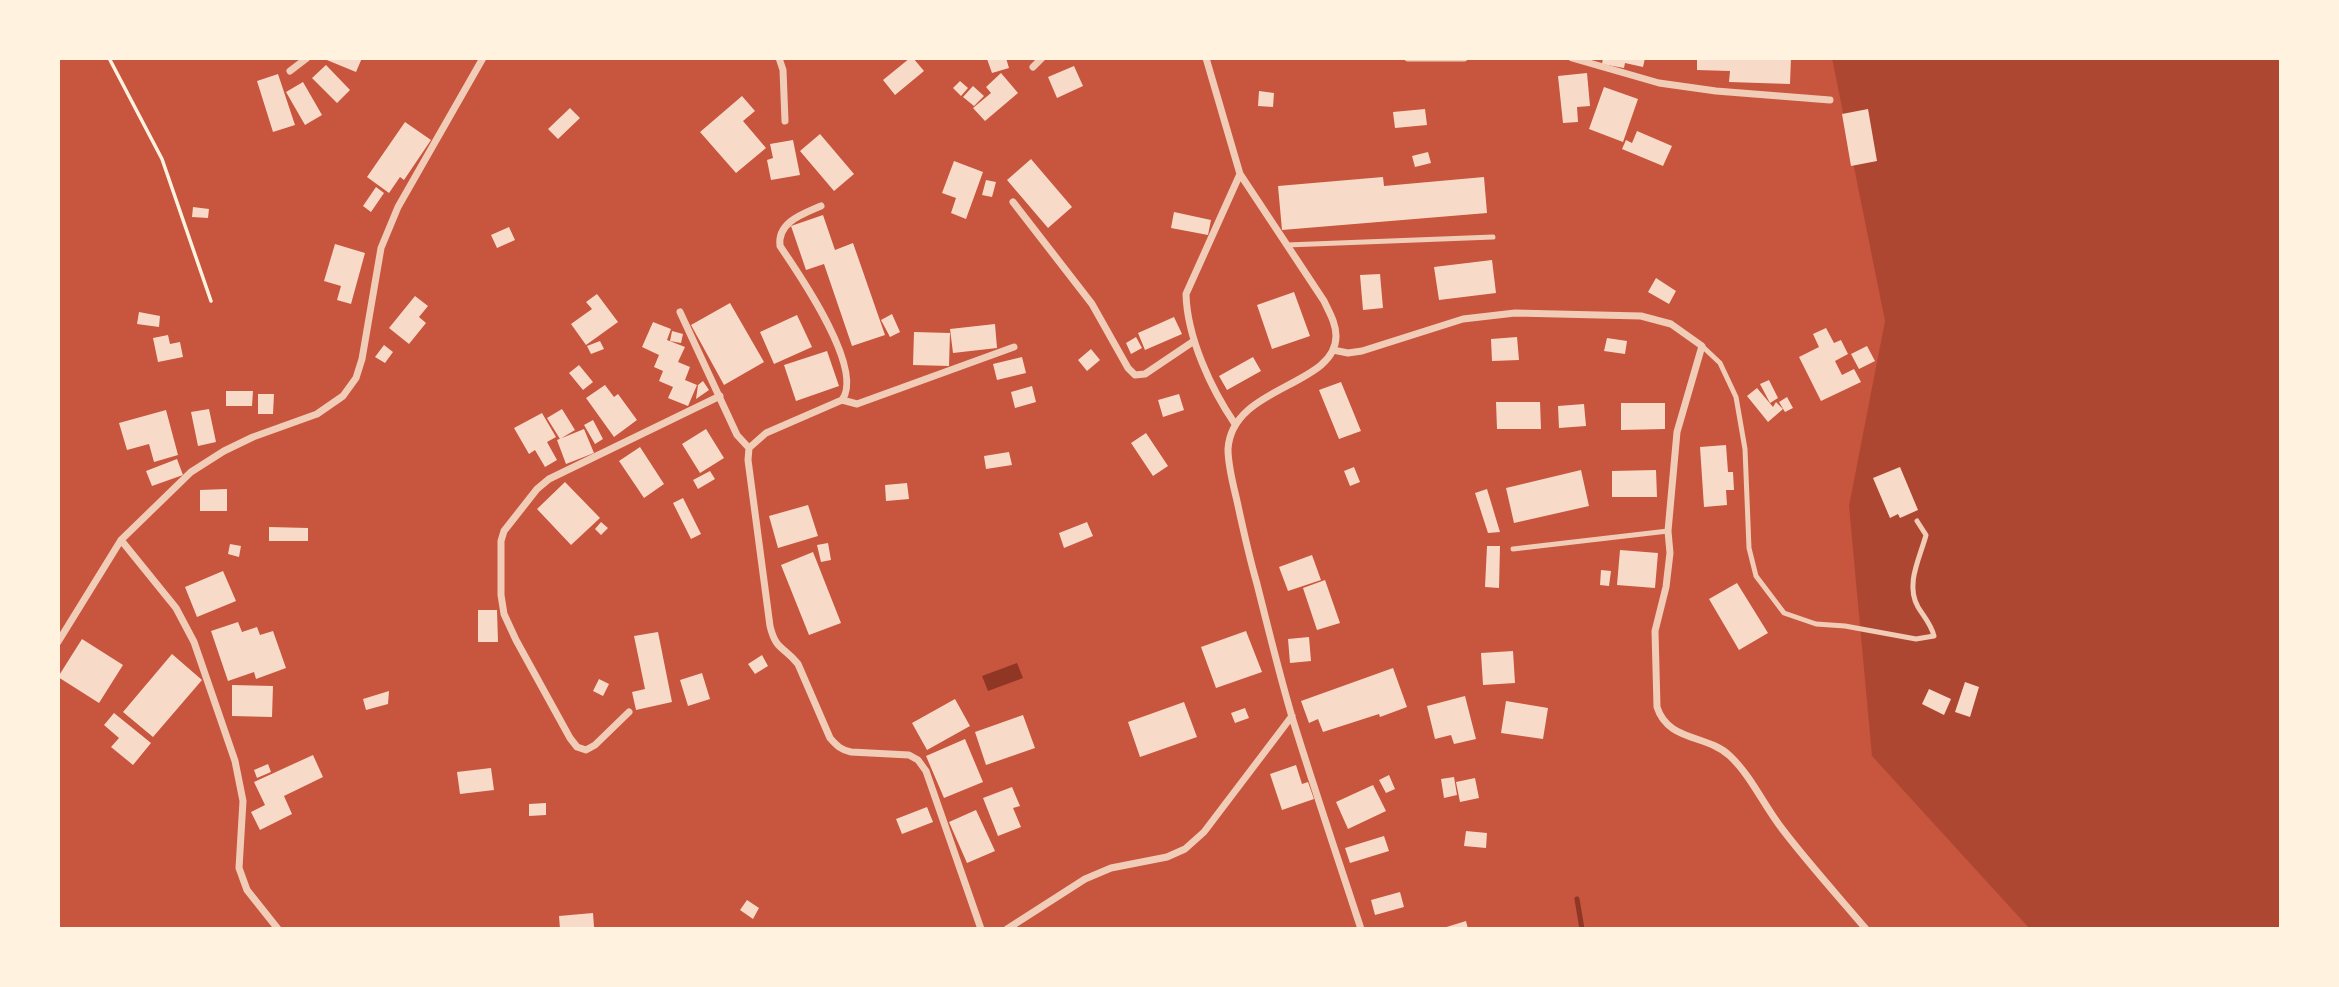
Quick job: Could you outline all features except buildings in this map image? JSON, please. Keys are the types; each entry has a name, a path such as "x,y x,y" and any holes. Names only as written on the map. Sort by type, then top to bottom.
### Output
{"street":[{"path":"290,71 307,58"},
{"path":"58,642 121,540 191,472 253,437 317,414 343,396 350,387 362,359 381,248 397,207 483,58"},
{"path":"779,58 783,70 785,121"},
{"path":"1032,67 1042,58"},
{"path":"1206,58 1240,174 1324,301 1333,319 1336,336 1333,350 1325,362 1263,397 1235,424 1228,447 1230,473 1246,544 1292,716 1361,929"},
{"path":"1408,58 1464,58"},
{"path":"1572,58 1659,83 1716,91 1830,100"},
{"path":"1235,424 1224,407 1194,341 1186,314 1186,294 1240,174"},
{"path":"1013,202 1092,304 1128,368 1135,375 1145,374 1194,341"},
{"path":"821,206 793,219 779,236 780,246 826,318 849,383 842,400 766,433 749,448 748,460 773,640 798,664 836,746 851,752 909,755 918,760 926,771 981,929"},
{"path":"680,312 737,435 749,448"},
{"path":"1333,350 1348,353 1362,351 1463,319 1515,313 1642,316 1671,324 1702,346 1676,432 1668,531 1670,553 1667,587 1655,631 1657,707 1667,726 1724,750 1738,763 1782,829 1866,929"},
{"path":"842,400 857,404 1014,347"},
{"path":"629,712 595,746 586,750 577,747 570,738 504,614 501,595 501,541 504,531 537,489 549,479 720,396"},
{"path":"121,540 176,608 194,642 235,761 243,802 239,868 247,890 278,929"},
{"path":"1007,929 1085,879 1111,869 1167,858 1185,849 1204,832 1292,716"}],"lane":[{"path":"1287,245 1493,237"},
{"path":"1702,346 1720,363 1736,397 1745,449 1749,548 1756,576 1784,613 1816,624 1858,628 1916,639 1934,636 1931,625 1917,606 1911,592 1926,535 1917,521"},
{"path":"1513,549 1668,531"}],"path":[{"path":"109,58 162,159 211,301"}],"shaded area":[{"path":"1832,58 2281,58 2281,929 2030,929 1872,756 1849,506 1885,321"},
{"path":"1017,663 1023,678 988,691 982,676"}],"waterway":[{"path":"1577,899 1582,929"}]}
